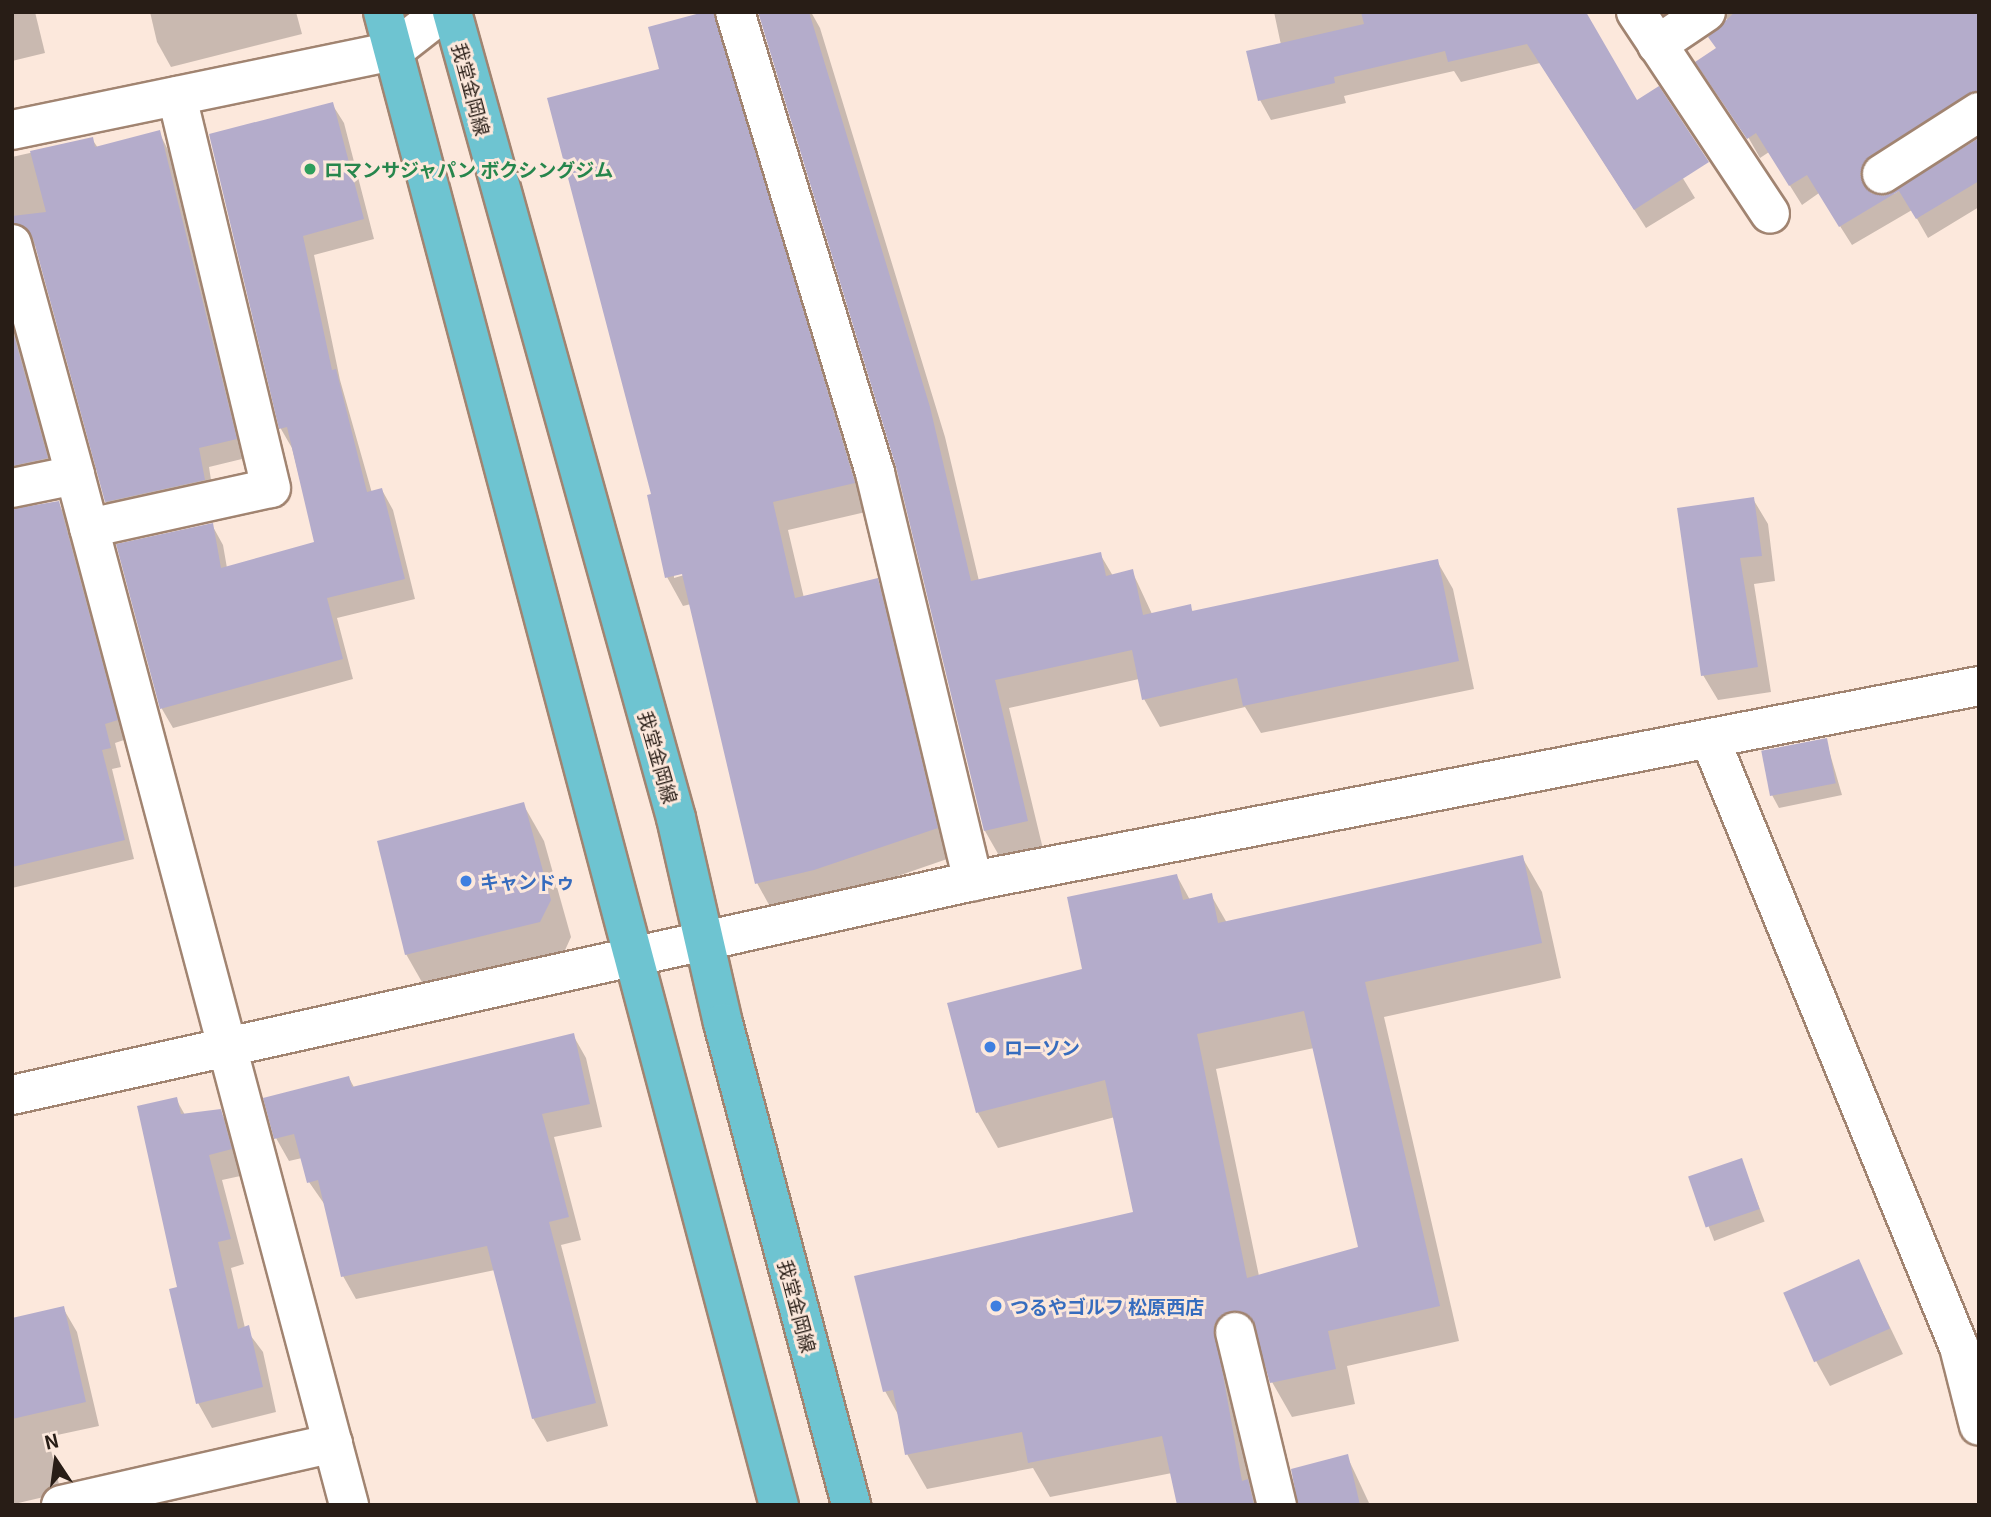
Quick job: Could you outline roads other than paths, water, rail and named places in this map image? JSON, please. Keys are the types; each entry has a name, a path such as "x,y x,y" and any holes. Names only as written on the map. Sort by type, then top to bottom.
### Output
{"main road":[{"path":"383,12 779,1505"},
{"name":"我堂金岡線","path":"452,12 676,818 705,941 851,1505"}],"street":[{"path":"12,130 393,51 443,12"},
{"path":"735,12 875,473 973,881"},
{"path":"1636,12 1770,214"},
{"path":"1657,45 1706,12"},
{"path":"89,528 271,488 177,96"},
{"path":"1882,174 1979,112"},
{"path":"12,244 229,1046 349,1505"},
{"path":"12,488 75,475"},
{"path":"12,1095 973,881 1979,686"},
{"path":"1710,739 1969,1344 1979,1426"},
{"path":"1236,1332 1277,1505"},
{"path":"61,1505 333,1443"}],"place":[{"name":"ロマンサジャパン ボクシングジム","path":"310,169"},
{"name":"キャンドゥ","path":"466,881"},
{"name":"ローソン","path":"990,1047"},
{"name":"つるやゴルフ 松原西店","path":"996,1306"}]}
